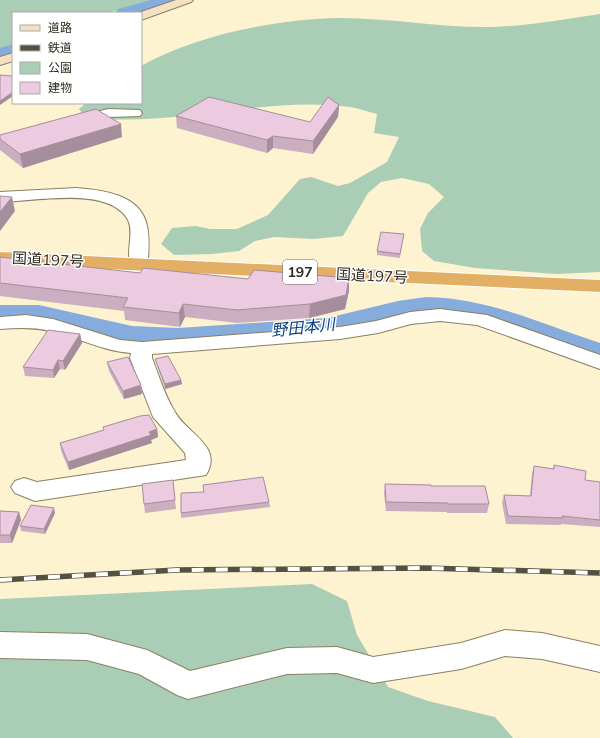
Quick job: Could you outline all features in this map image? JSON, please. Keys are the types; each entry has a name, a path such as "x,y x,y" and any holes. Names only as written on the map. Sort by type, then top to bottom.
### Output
{"highway":[{"name":"国道197号","path":"0,258 600,286"}],"main road":[{"path":"142,16 187,0"},
{"path":"0,61 12,57"}],"street":[{"path":"63,125 108,113 135,113"},
{"path":"0,197 87,194 107,197 122,203 133,212 138,223 139,264"},
{"path":"0,323 26,321 54,325 118,346 142,348 340,333 378,327 410,318 440,315 480,319 600,362"},
{"path":"24,488 35,492 186,469 197,469 199,466 197,451 165,417 141,358 142,348"},
{"path":"0,645 87,648 147,663 188,685 235,675 287,661 336,660 372,670 461,656 505,644 542,646 600,659"}],"green space":[{"path":"0,0 156,0 111,12 12,12 12,46 0,51"},
{"path":"600,14 600,272 556,274 475,268 434,261 422,251 420,229 428,213 444,197 429,184 402,178 381,182 368,193 343,236 314,239 274,237 255,241 239,251 212,254 174,255 161,244 172,228 196,226 210,229 237,229 268,215 300,179 311,177 338,186 350,183 387,162 399,137 374,133 377,114 357,108 317,104 284,105 151,119 118,120 85,117 79,109 85,104 142,104 142,66 163,55 212,37 264,25 315,19 340,18 359,18 473,27 533,24"},
{"path":"312,584 347,601 357,635 388,687 428,701 495,717 513,738 0,738 0,599"}],"building":[{"path":"0,75 12,76 12,93 0,101"},
{"path":"209,97 310,122 328,97 339,105 313,141 273,136 267,140 176,116"},
{"path":"96,109 121,124 20,154 0,139 0,135"},
{"path":"0,196 12,197 0,212"},
{"path":"381,232 404,234 400,254 377,251"},
{"path":"0,257 140,273 143,268 248,279 254,270 349,278 346,295 310,304 237,310 183,304 179,313 123,307 128,298 0,283"},
{"path":"48,330 80,334 63,361 58,360 53,370 23,367"},
{"path":"168,356 181,380 165,384 155,359"},
{"path":"128,357 141,385 123,391 107,362"},
{"path":"149,415 157,429 149,432 151,435 68,462 60,443 104,430 103,427 140,416"},
{"path":"554,465 586,471 585,480 600,482 600,520 562,516 563,518 508,516 504,495 531,496 534,466 554,469"},
{"path":"263,477 269,502 181,513 181,493 204,492 203,485"},
{"path":"173,480 175,500 144,504 142,484"},
{"path":"385,484 485,486 489,504 386,502"},
{"path":"31,505 54,508 44,529 20,526"},
{"path":"0,511 19,512 10,535 0,535"}],"waterway":[{"path":"128,12 170,0"},
{"path":"0,55 12,50"},
{"name":"野田本川","path":"0,314 39,314 58,317 132,335 178,337 327,327 412,307 441,306 462,308 502,318 600,354"}],"railway":[{"path":"0,580 177,570 425,568 600,573"}]}
